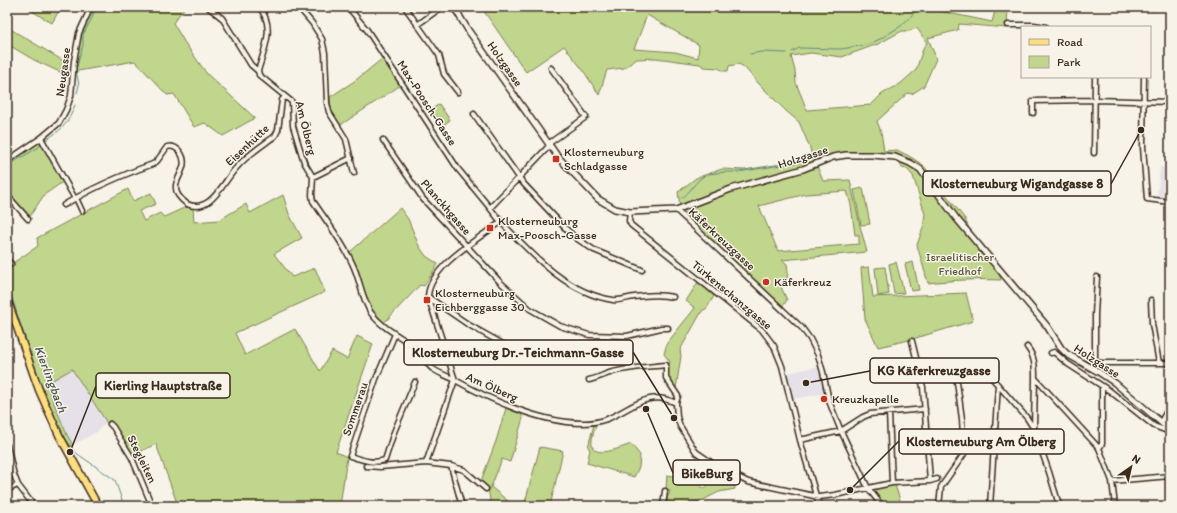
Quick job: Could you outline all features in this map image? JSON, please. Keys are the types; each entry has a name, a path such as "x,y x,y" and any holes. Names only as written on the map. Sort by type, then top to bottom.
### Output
{"main road":[{"path":"7,299 39,390 59,435 98,506"}],"street":[{"name":"Neugasse","path":"7,161 41,138 59,123 71,96 74,61 79,33 91,7"},
{"name":"Am Ölberg","path":"208,7 222,18 251,64 262,77 292,102 293,126 304,162 313,177 313,201 346,250 354,267 370,312 376,320 413,346 420,353 424,361 433,369 477,392 525,412 567,423 601,422 639,402 650,399 663,399 676,403"},
{"path":"258,71 268,36 268,25 262,10 259,7"},
{"path":"296,7 301,10 312,23 322,39 325,53 327,103 329,112 346,139 354,173"},
{"name":"Max-Poosch-Gasse","path":"348,7 367,30 458,169 501,222 540,261 577,287 614,301 644,296 663,295 674,297"},
{"path":"405,7 439,55 444,74 458,92"},
{"path":"418,25 442,7"},
{"path":"452,7 459,16"},
{"name":"Holzgasse","path":"456,7 459,16 549,145 598,199 614,209 630,212 676,210 731,189 803,169 833,157 846,155 872,155 903,159 920,169 956,218 1047,326 1061,348 1067,354 1115,383 1170,431"},
{"path":"1008,25 1040,26"},
{"path":"490,208 549,145 586,117 551,68"},
{"path":"1094,153 1095,78"},
{"path":"1144,78 1143,147 1148,199 1170,202"},
{"name":"Eisenhütte","path":"64,205 123,175 153,164 167,147 170,146 176,148 182,156 183,166 176,181 175,188 179,197 187,204 195,206 203,204 211,200 238,166 275,136 278,130 282,100 285,97"},
{"path":"1033,113 1033,101 1095,100 1170,102"},
{"path":"474,114 519,178 576,238 603,254 642,270"},
{"path":"41,138 82,211"},
{"name":"Planckhgasse","path":"383,140 423,199 515,296 530,308 560,326 589,335 614,337 627,336 661,328 668,328"},
{"path":"313,177 351,158"},
{"path":"7,195 28,219"},
{"name":"Käferkreuzgasse","path":"676,210 802,328 810,339 818,355 829,401 841,431 868,488 882,506"},
{"name":"Türkenschanzgasse","path":"630,212 629,221 632,225 746,316 762,330 774,346 782,366 800,440 819,506"},
{"path":"426,463 455,380 428,296 428,291 434,278 442,268 501,222"},
{"path":"7,258 11,264"},
{"path":"1097,277 1095,315 1096,362 1170,364"},
{"path":"428,296 469,324 510,348"},
{"path":"1151,300 1152,324 1159,363"},
{"name":"Sommerau","path":"395,334 376,379 350,456 372,462 386,460 394,432 415,382"},
{"path":"912,341 923,387 930,481"},
{"path":"1027,347 1035,361 1034,429"},
{"name":"Holzgasse","path":"1051,353 1054,352 1068,364 1102,386 1154,426 1170,431"},
{"path":"589,380 596,379 610,372 626,368 666,365 666,378 678,396 676,403 677,418 688,441 696,452 718,467 748,482 816,497 835,496 892,483 930,481 937,479"},
{"path":"991,376 1027,418 1034,429 1059,505"},
{"path":"1035,378 1099,448 1112,482 1115,506"},
{"path":"939,506 941,487 964,454 962,419 957,382"},
{"path":"990,506 998,385"},
{"path":"1099,448 1102,444 1102,386"},
{"path":"800,440 841,431 870,414 925,409"},
{"path":"1162,423 1167,411 1170,411"},
{"path":"889,413 892,483"},
{"name":"Stegleiten","path":"110,424 132,458 152,506"},
{"path":"7,445 14,475 18,485 34,506"},
{"path":"366,466 380,467 426,463 451,466 464,470 486,489"},
{"path":"451,466 462,506"},
{"path":"1112,482 1170,476 1170,495"},
{"path":"7,487 11,488 18,485"},
{"path":"663,506 665,491"}],"shaded area":[{"path":"1160,167 1170,168 1170,200 1157,198"},
{"path":"819,366 826,393 793,399 787,373"},
{"path":"72,369 107,423 97,432 73,445 67,435 45,384"}],"green space":[{"path":"25,7 61,7 52,23"},
{"path":"89,7 185,7 173,23 185,43 207,74 255,118 223,136 205,123 194,127 174,94 167,95 135,61 72,72 72,60"},
{"name":"Israelitischer Friedhof","path":"481,7 940,7 939,11 992,22 996,7 1008,7 1007,28 959,24 958,30 928,38 936,59 924,86 912,94 908,93 877,121 881,132 884,151 897,150 923,165 965,219 978,250 999,273 1001,280 965,280 928,283 917,245 923,228 925,214 913,176 907,169 902,168 895,156 845,152 819,160 817,166 823,181 850,180 867,252 782,260 787,264 788,271 787,279 781,287 787,300 783,306 681,213 678,192 696,178 722,169 744,170 800,161 812,157 810,148 799,122 760,85 744,67 739,64 729,66 728,71 724,71 718,68 704,67 700,64 656,58 637,59 624,68 607,70 599,95 583,70 564,46 526,72","holes":["647,15 699,45 698,58 675,52 634,49","917,28 927,43 924,46 916,70 900,84 882,94 871,105 807,110 796,83 795,71 791,56 811,53 842,57 878,44 902,31 909,31","847,191 851,205 855,235 859,235 859,244 778,251 759,206 806,194"]},
{"path":"7,27 67,63 62,73 34,60 7,44"},
{"path":"383,58 401,85 339,126 331,110 330,97 356,80"},
{"path":"439,104 450,120 442,126 431,110"},
{"path":"39,143 42,144 64,181 44,195 30,216 7,191 7,167 13,159"},
{"path":"863,188 870,224 861,225 854,190"},
{"path":"128,189 133,201 151,193 156,204 139,211 144,221 160,213 164,217 186,207 193,208 194,222 219,220 246,204 250,213 283,195 289,214 302,238 274,254 292,277 315,268 325,292 235,333 245,355 295,329 320,371 332,351 347,359 357,336 373,344 336,452 347,457 340,506 178,506 156,444 133,455 114,425 107,423 72,369 46,384 67,435 73,445 70,446 63,438 37,378 7,288 7,267 38,246 37,238"},
{"path":"400,208 408,219 419,246 426,256 438,264 424,286 420,285 384,323 371,308 350,252"},
{"path":"896,262 904,293 894,294 889,264"},
{"path":"913,262 919,290 911,291 905,264"},
{"path":"869,267 873,297 966,293 973,321 909,340 878,347 865,319 861,268"},
{"path":"885,267 889,294 878,296 875,268"},
{"path":"698,282 714,296 707,308 702,311 680,350 681,356 675,395 666,380 670,362 664,354 667,343 695,308 686,301"},
{"path":"506,408 521,414 523,418 510,462 502,459 491,487 514,506 491,506 488,488 481,481 496,441"},
{"path":"594,424 597,424 593,434 592,447 596,450 601,452 614,450 631,444 640,455 639,467 634,477 587,463 590,450 588,447"},
{"path":"540,447 563,451 550,506 524,506"},
{"path":"721,473 731,478 734,482 735,489 719,492 703,500 676,506 667,506 667,496 669,495 670,490 666,489 667,475 701,481 700,486 705,488"},
{"path":"895,485 902,506 885,506 871,489"}],"waterway":[{"path":"1148,7 1153,11"},
{"path":"77,93 79,85 76,70 83,45 83,35 95,9"},
{"path":"792,52 799,48 841,49 866,45 880,39 901,26 918,9"},
{"path":"750,54 761,52 787,53"},
{"path":"46,140 64,126 75,105"},
{"path":"12,163 39,147 41,144"},
{"path":"709,174 738,172 800,162"},
{"path":"682,198 704,176"},
{"name":"Kierlingbach","path":"7,282 43,390 63,435 74,451 115,480 124,506"},
{"path":"178,396 200,387 225,373"}],"place":[{"name":"Klosterneuburg Wigandgasse 8","path":"1141,130"},
{"name":"Klosterneuburg Schladgasse","path":"556,159"},
{"name":"Klosterneuburg Max-Poosch-Gasse","path":"490,228"},
{"name":"Käferkreuz","path":"766,282"},
{"name":"Klosterneuburg Eichberggasse 30","path":"427,300"},
{"name":"KG Käferkreuzgasse","path":"806,383"},
{"name":"Kreuzkapelle","path":"824,399"},
{"name":"BikeBurg","path":"646,409"},
{"name":"Klosterneuburg Dr.-Teichmann-Gasse","path":"674,418"},
{"name":"Kierling Hauptstraße","path":"70,452"},
{"name":"Klosterneuburg Am Ölberg","path":"850,490"}]}
